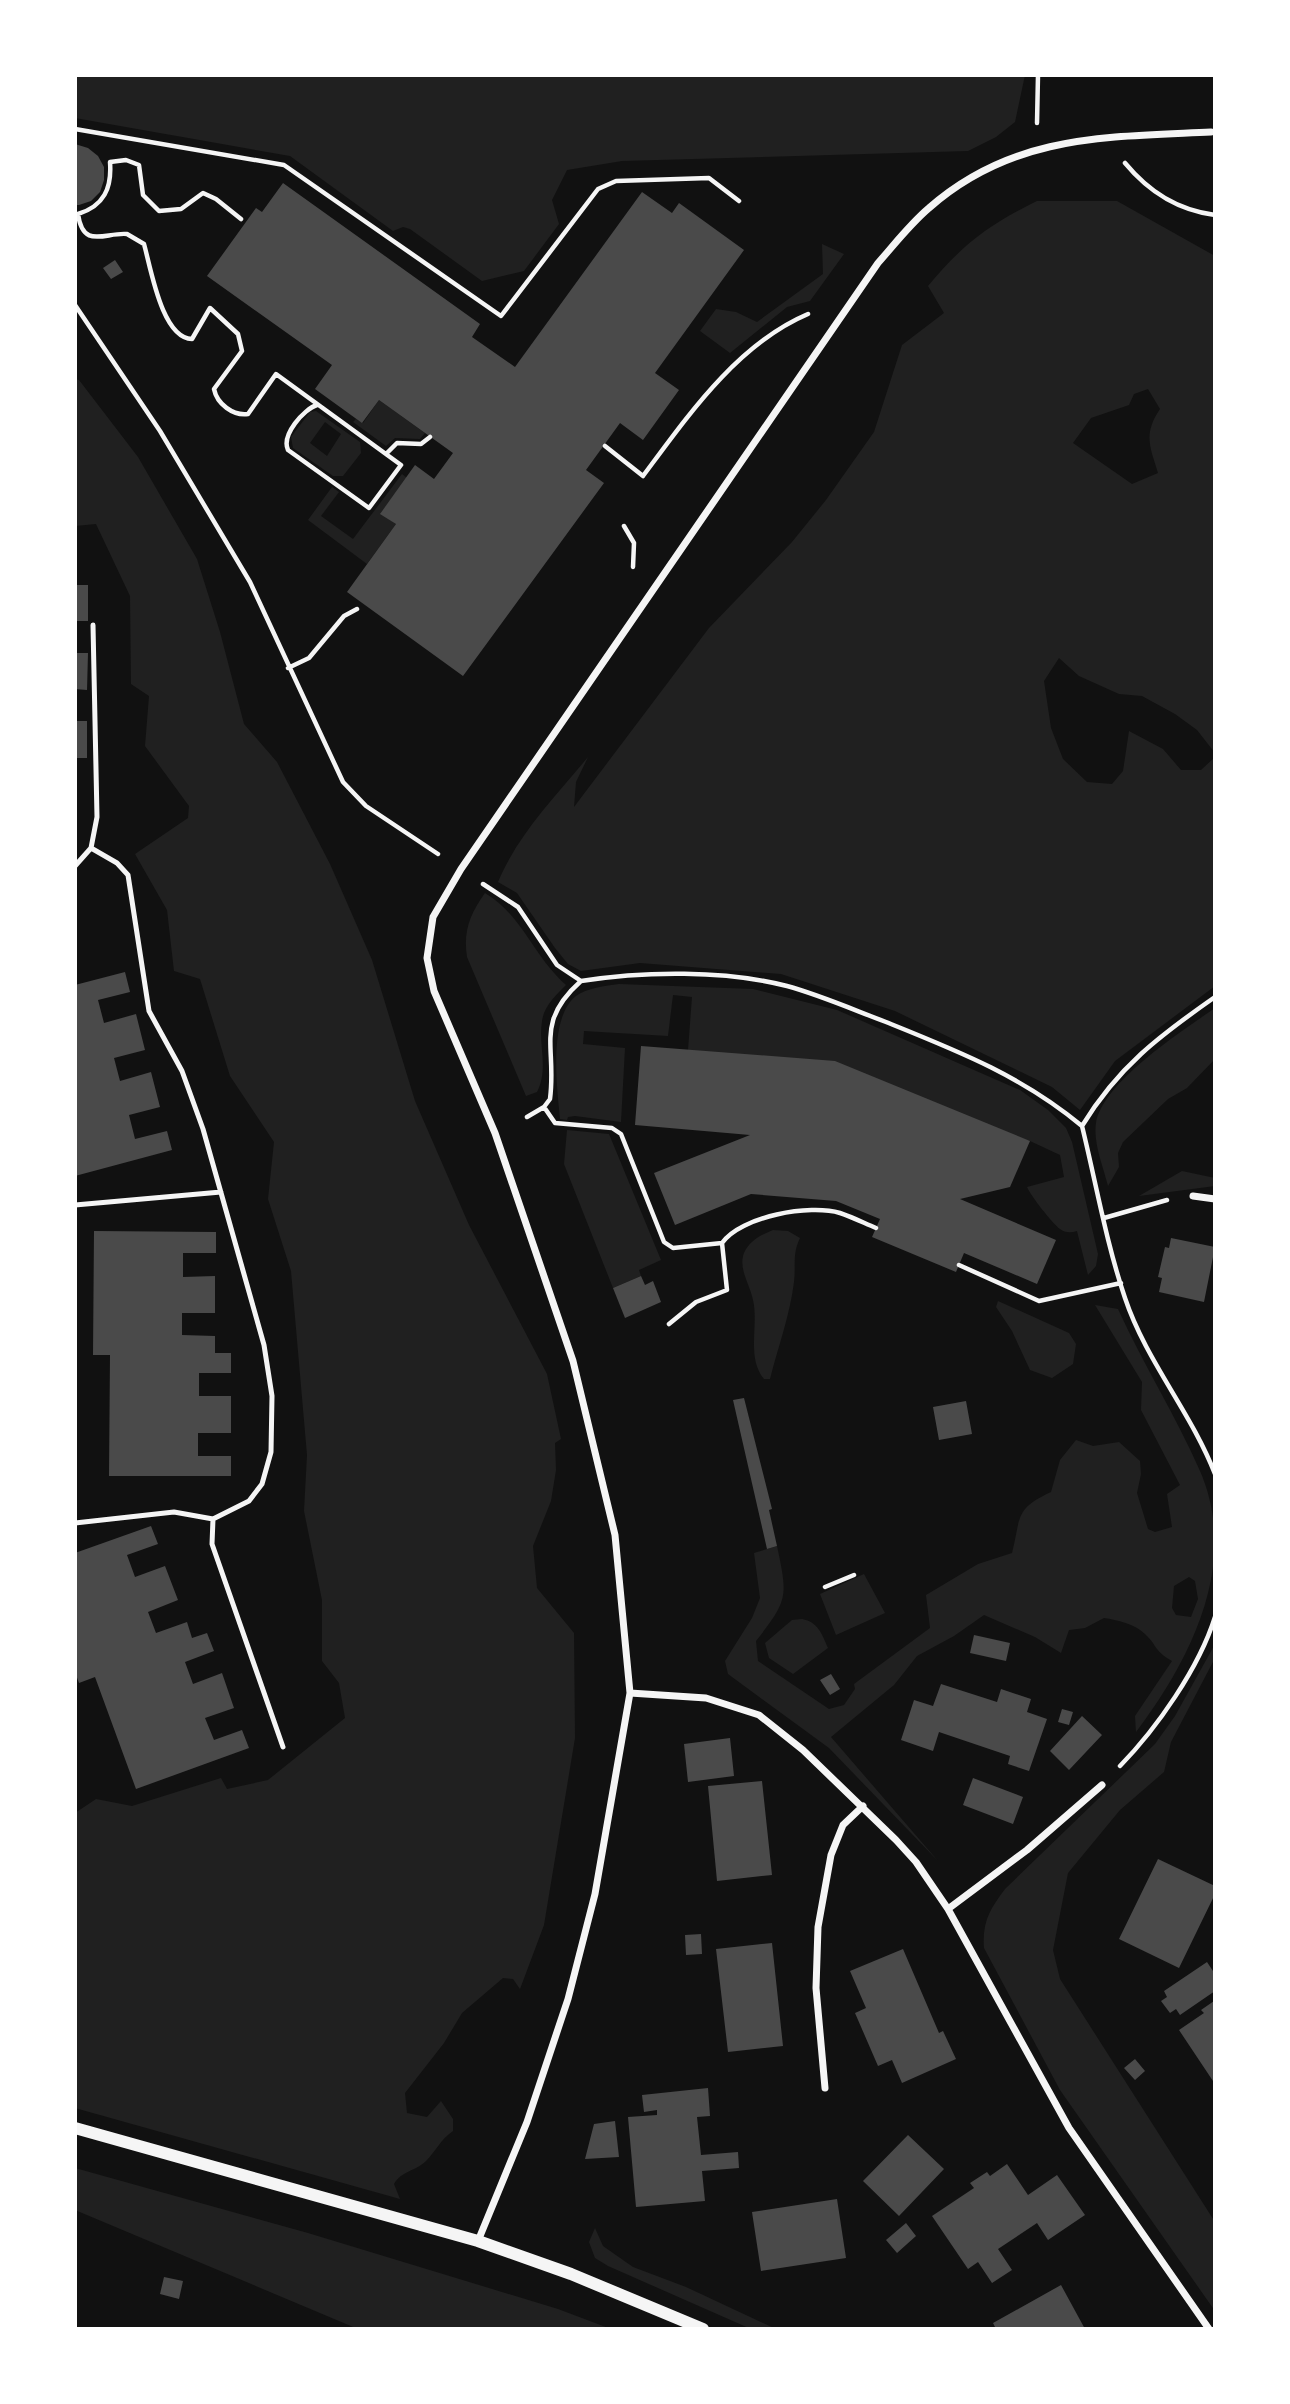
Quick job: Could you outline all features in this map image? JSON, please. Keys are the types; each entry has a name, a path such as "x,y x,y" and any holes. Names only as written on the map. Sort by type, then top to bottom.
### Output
{"street":[{"path":"478,2241 527,2122 568,1999 595,1894 630,1693 615,1535 573,1360 495,1133 434,991 427,958 433,918 461,869 878,263 928,208 961,184 1010,158 1076,139 1212,132"},
{"path":"1193,1196 1215,1199"},
{"path":"630,1693 706,1698 759,1715 803,1750 863,1806 916,1862 948,1909 1069,2128 1209,2329"},
{"path":"948,1909 1027,1850 1101,1785"},
{"path":"825,2088 816,1988 818,1927 831,1855 843,1825 863,1806"},
{"path":"75,2128 478,2241 570,2274 703,2329"}],"lane":[{"path":"75,866 91,848 97,817 93,625"},
{"path":"75,1523 174,1512 213,1519 249,1502 262,1483 271,1452 272,1396 264,1345 221,1192 183,1071 149,1011 128,875 117,863 91,848"},
{"path":"75,1206 221,1192"},
{"path":"213,1519 212,1544 283,1747"}],"path":[{"path":"1037,150 1038,75"},
{"path":"75,129 284,165 501,316 598,189 616,181 709,178 739,201"},
{"path":"1105,137 1143,186 1188,211 1215,215"},
{"path":"241,219 216,199 202,193 181,209 159,211 142,195 139,165 127,160 110,162 111,179 105,196 99,204 78,214 82,229 90,236 105,238 127,234 144,244 167,322 181,337 192,339 210,308 237,334 242,351 214,389 216,398 228,409 237,415 248,414 276,374 401,465 369,508 288,450 286,438 309,407 317,405"},
{"path":"75,305 211,513 250,582 342,782 366,806 439,854"},
{"path":"605,446 643,476 712,388 782,327 813,312"},
{"path":"386,454 397,443 421,444 430,437"},
{"path":"624,526 630,532 636,555 634,565 625,579 649,596"},
{"path":"288,668 309,658 344,616 357,609"},
{"path":"482,884 518,907 557,965 581,981"},
{"path":"527,1117 550,1100 550,1019 562,998 581,981 613,976 710,976 786,986 875,1018 1025,1083 1082,1126 1121,1283 1140,1332 1200,1437 1215,1474"},
{"path":"1082,1126 1128,1063 1152,1041 1215,997"},
{"path":"544,1107 555,1123 612,1128 621,1134 664,1242 673,1248 722,1243"},
{"path":"1104,1218 1164,1201 1193,1196"},
{"path":"669,1324 696,1302 727,1290 722,1243 729,1232 769,1216 816,1211 839,1212 876,1228"},
{"path":"959,1265 1039,1301 1121,1283"},
{"path":"825,1587 854,1575"},
{"path":"1101,1785 1140,1745 1174,1697 1215,1617"}],"shaded area":[{"path":"75,75 1025,75 1015,122 996,137 968,151 622,161 567,170 552,200 559,224 524,271 482,281 410,229 403,227 393,231 290,156 75,118"},
{"path":"1037,201 1117,201 1215,256 1215,753 1197,730 1175,714 1142,696 1119,694 1079,676 1059,658 1044,681 1051,728 1063,759 1087,782 1112,784 1123,771 1129,731 1163,749 1181,770 1201,770 1215,757 1215,986 1115,1061 1080,1110 1052,1087 895,1011 781,974 640,963 581,971 568,964 517,893 498,882 516,848 550,801 588,757 576,782 574,807 709,628 792,542 826,500 874,432 902,345 944,313 928,286 953,258 977,237","holes":["1148,389 1160,409 1150,433 1158,473 1132,484 1073,443 1091,418 1129,405 1134,394"]},
{"path":"822,244 844,254 810,301 787,307 730,353 700,331 716,309 736,312 757,322 823,274"},
{"path":"75,379 79,380 138,457 197,559 220,632 244,724 277,762 330,864 372,960 415,1101 469,1225 547,1374 561,1439 555,1443 556,1470 551,1501 533,1546 537,1588 574,1633 575,1738 544,1925 520,1989 513,1979 503,1978 462,2013 444,2043 405,2093 407,2113 427,2117 441,2101 453,2119 453,2131 426,2161 397,2180 394,2184 400,2199 75,2108 75,1813 96,1799 132,1806 221,1778 227,1789 268,1780 345,1718 339,1683 322,1661 322,1600 304,1511 307,1455 291,1271 268,1199 274,1142 230,1076 200,979 174,971 167,910 135,854 188,818 189,806 145,746 149,696 131,684 130,596 96,524 75,526"},
{"path":"379,400 425,433 420,439 395,438 386,446 353,422 356,419 363,423"},
{"path":"316,411 360,442 361,453 343,476 333,476 293,448 291,437 310,412","holes":["325,422 341,434 327,456 310,443"]},
{"path":"402,474 407,478 381,513 396,524 367,564 308,520 332,487 339,492 321,516 353,539"},
{"path":"485,893 509,913 545,962 566,985 545,1010 541,1030 542,1074 537,1092 526,1096 467,957 469,923"},
{"path":"619,984 753,989 837,1010 1020,1090 1048,1110 1066,1128 1072,1142 1098,1254 1096,1266 1088,1275 1077,1231 1060,1229 1027,1187 1064,1177 1060,1155 1030,1141 688,1050 692,997 673,995 668,1036 584,1031 583,1044 625,1048 621,1122 575,1116 568,1117 567,1120 560,1119 556,1054 561,1020 567,1006 585,991"},
{"path":"1215,1008 1215,1059 1187,1088 1168,1099 1123,1142 1118,1153 1119,1167 1108,1186 1096,1138 1096,1123 1102,1107 1113,1091 1146,1059"},
{"path":"567,1130 609,1134 661,1260 639,1270 641,1276 613,1288 564,1164"},
{"path":"1182,1171 1215,1178 1215,1186 1139,1196"},
{"path":"773,1230 788,1231 800,1238 796,1249 794,1282 787,1319 770,1379 764,1379 754,1351 752,1294 742,1265 746,1248 760,1236"},
{"path":"998,1301 1069,1333 1076,1344 1073,1364 1052,1378 1030,1370 1012,1331 996,1307"},
{"path":"1095,1305 1118,1309 1181,1430 1200,1471 1211,1506 1215,1540 1212,1575 1204,1609 1191,1642 1175,1673 1136,1732 1135,1716 1172,1661 1141,1631 1126,1623 1104,1618 1085,1628 1069,1630 1061,1653 1035,1637 984,1615 954,1636 917,1656 894,1685 831,1737 938,1861 829,1748 728,1674 725,1661 752,1618 760,1598 754,1553 777,1546 784,1588 780,1606 756,1641 758,1661 829,1709 844,1705 855,1689 854,1684 930,1628 926,1595 978,1564 1012,1553 1021,1516 1031,1504 1051,1492 1060,1460 1076,1440 1093,1446 1119,1442 1140,1461 1141,1474 1137,1493 1148,1529 1155,1532 1172,1527 1167,1494 1180,1485 1141,1410 1142,1382","holes":["1189,1577 1195,1581 1198,1599 1191,1617 1176,1615 1172,1608 1174,1586"]},
{"path":"864,1574 885,1613 836,1635 820,1594"},
{"path":"802,1619 816,1626 828,1648 793,1674 769,1658 765,1643 792,1620"},
{"path":"1215,1644 1215,1658 1171,1742 1164,1772 1120,1810 1068,1873 1053,1950 1060,1979 1215,2222 1215,2311 1060,2090 984,1948 984,1931 988,1916 1005,1889 1155,1744 1175,1716"},
{"path":"75,2168 308,2233 558,2309 611,2329 358,2329 75,2210"},
{"path":"595,2228 603,2246 633,2267 686,2287 776,2329 751,2329 608,2266 595,2258 589,2242"}],"building":[{"path":"75,144 88,148 98,156 104,167 100,192 91,201 79,205 75,205"},
{"path":"283,183 480,324 472,337 515,367 642,192 672,213 679,203 744,250 655,373 679,390 643,440 620,423 586,470 604,483 463,676 347,592 396,524 380,514 415,465 434,479 453,453 379,400 362,423 315,389 332,365 207,276 256,208 262,212"},
{"path":"115,260 123,272 111,279 103,268"},
{"path":"75,585 88,585 88,621 75,621"},
{"path":"75,653 88,653 87,690 75,689"},
{"path":"75,721 87,721 87,758 75,758"},
{"path":"125,972 130,992 98,1000 104,1023 136,1014 145,1050 114,1058 120,1081 151,1072 160,1107 129,1115 135,1139 167,1131 172,1150 75,1176 75,985"},
{"path":"641,1046 835,1061 1030,1141 1010,1187 960,1199 1056,1240 1037,1284 964,1253 956,1272 872,1237 880,1219 836,1201 751,1194 675,1225 654,1173 750,1135 635,1125"},
{"path":"94,1231 216,1232 216,1253 183,1253 183,1277 215,1276 215,1313 182,1313 182,1335 215,1336 215,1353 231,1353 231,1373 199,1373 199,1396 231,1396 231,1433 198,1433 198,1456 231,1456 231,1476 109,1476 110,1355 93,1355"},
{"path":"1171,1238 1215,1247 1204,1302 1159,1292 1162,1278 1158,1277 1165,1247 1169,1248"},
{"path":"641,1276 645,1285 653,1281 661,1302 625,1318 613,1288"},
{"path":"744,1398 772,1509 769,1510 777,1546 767,1549 733,1400"},
{"path":"966,1401 972,1434 939,1440 933,1407"},
{"path":"151,1526 158,1544 127,1555 135,1577 165,1566 178,1600 148,1612 156,1633 187,1622 192,1638 207,1633 214,1651 185,1662 193,1684 222,1673 234,1708 205,1718 214,1740 242,1730 249,1748 136,1789 95,1677 79,1683 75,1672 75,1553"},
{"path":"974,1635 1010,1643 1006,1661 970,1653"},
{"path":"831,1674 840,1689 830,1695 820,1680"},
{"path":"941,1684 997,1702 1001,1689 1031,1699 1027,1712 1047,1719 1029,1771 1008,1764 1010,1756 939,1732 933,1751 901,1740 914,1700 933,1706"},
{"path":"1062,1709 1073,1712 1069,1725 1058,1722"},
{"path":"1082,1716 1102,1735 1069,1770 1050,1751"},
{"path":"730,1738 734,1776 688,1782 684,1744"},
{"path":"973,1778 1023,1797 1013,1824 963,1805"},
{"path":"762,1781 772,1875 717,1881 708,1786"},
{"path":"1158,1859 1215,1886 1215,1894 1179,1968 1119,1939"},
{"path":"701,1934 702,1954 686,1955 685,1935"},
{"path":"772,1943 783,2046 728,2052 716,1949"},
{"path":"903,1949 939,2033 943,2031 956,2059 902,2083 892,2060 878,2066 855,2013 866,2008 850,1971"},
{"path":"1207,1962 1215,1974 1215,1991 1180,2015 1176,2009 1170,2013 1161,2001 1167,1997 1164,1991"},
{"path":"1214,2001 1215,2084 1179,2030 1204,2013 1201,2010"},
{"path":"1135,2059 1145,2071 1135,2080 1124,2068"},
{"path":"708,2088 710,2116 697,2117 701,2155 738,2152 739,2168 702,2171 705,2201 636,2207 628,2117 657,2115 657,2110 644,2112 642,2095"},
{"path":"615,2121 619,2157 585,2159 594,2124"},
{"path":"908,2135 944,2169 899,2216 863,2181"},
{"path":"1007,2164 1028,2195 1057,2175 1085,2215 1048,2240 1037,2223 998,2249 1012,2270 992,2283 978,2262 968,2269 932,2216 974,2188 970,2183 987,2172 990,2176"},
{"path":"837,2199 846,2258 761,2271 752,2212"},
{"path":"906,2223 916,2236 897,2253 886,2240"},
{"path":"164,2277 183,2281 179,2299 160,2294"},
{"path":"1061,2285 1085,2329 996,2329 993,2323"}]}
